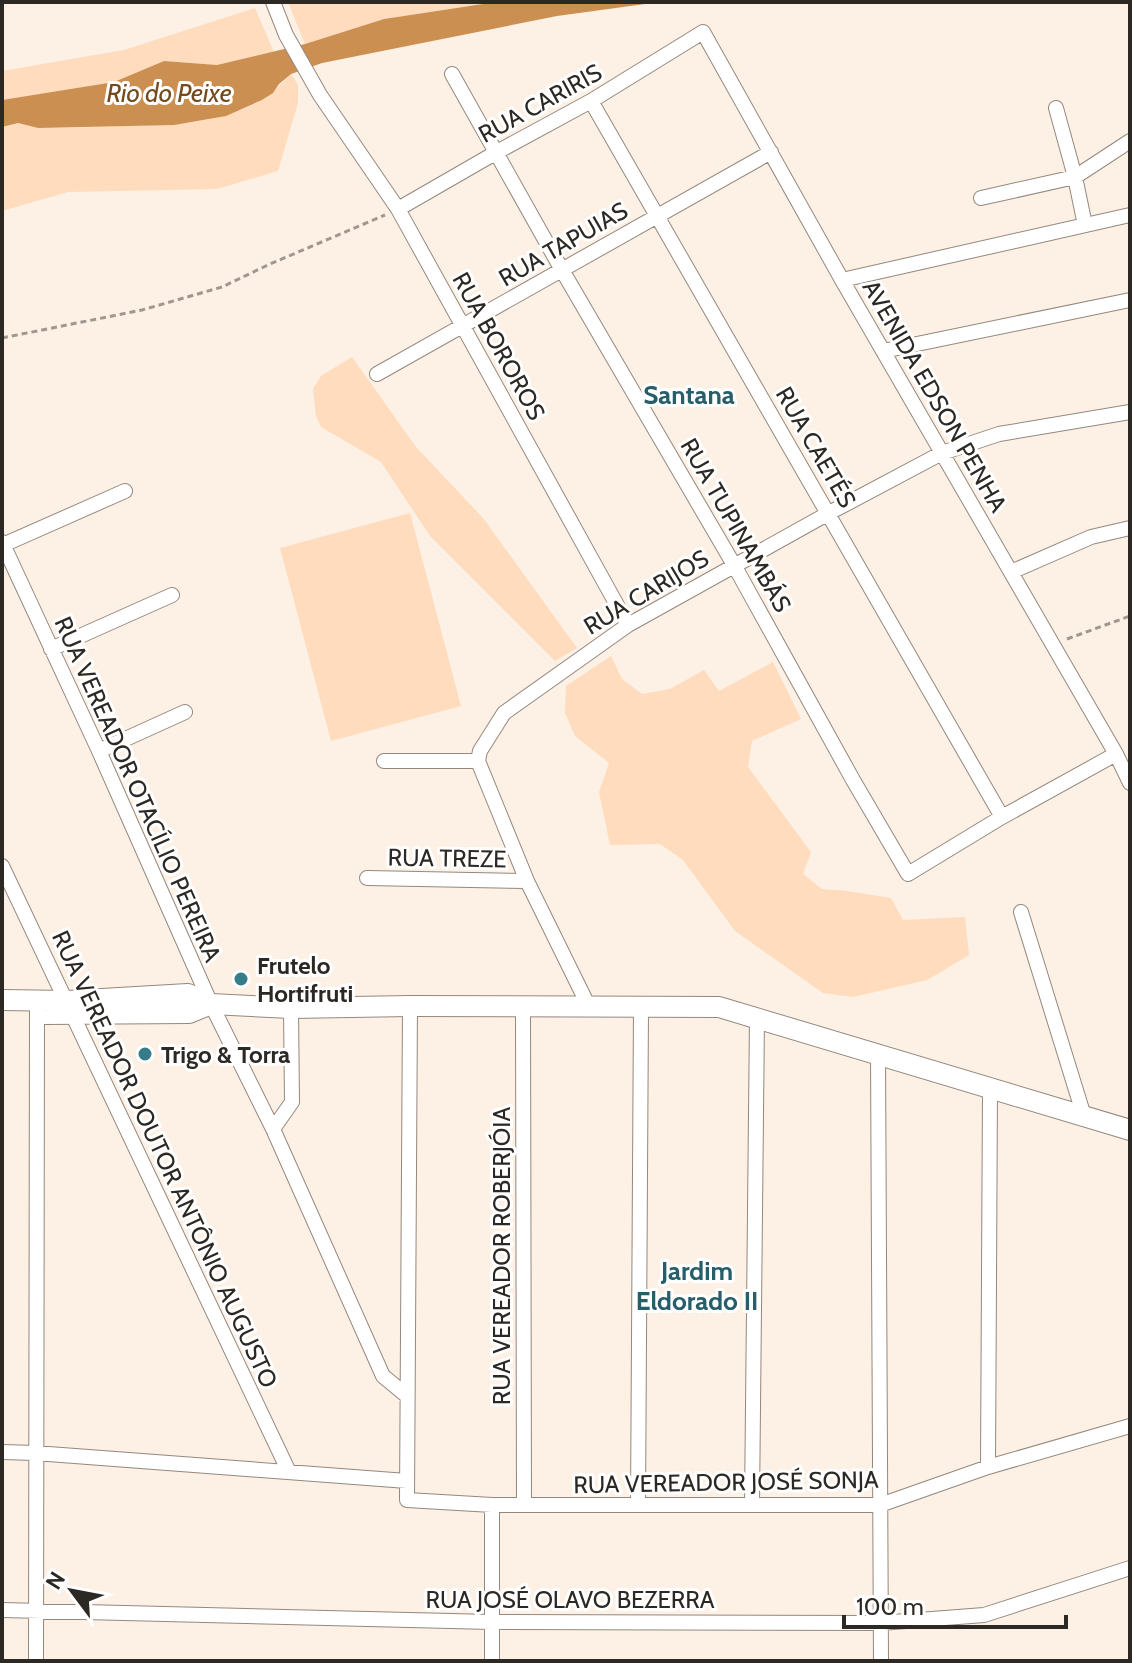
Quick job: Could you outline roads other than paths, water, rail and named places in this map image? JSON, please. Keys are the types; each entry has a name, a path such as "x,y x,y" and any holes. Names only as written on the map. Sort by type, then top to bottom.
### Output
{"street":[{"name":"RUA BOROROS","path":"273,2 286,35 320,95 398,209 628,625"},
{"name":"RUA CARIRIS","path":"398,209 591,101 703,32"},
{"name":"AVENIDA EDSON PENHA","path":"703,32 1130,783"},
{"name":"RUA TUPINAMBÁS","path":"452,74 908,874 1002,817"},
{"name":"RUA CAETÉS","path":"591,101 1002,817"},
{"path":"1056,108 1085,225"},
{"path":"981,198 1075,177 1130,141"},
{"name":"RUA TAPUIAS","path":"377,374 771,152"},
{"path":"842,280 1130,215"},
{"path":"883,351 1130,300"},
{"name":"RUA CARIJOS","path":"479,756 504,713 628,625 942,453 999,434 1130,412"},
{"path":"3,544 125,491"},
{"path":"1011,572 1091,537 1130,528"},
{"name":"RUA VEREADOR OTACÍLIO PEREIRA","path":"3,544 211,1004 273,1129 383,1376 406,1395"},
{"path":"51,649 172,595"},
{"path":"99,751 185,712"},
{"path":"1002,817 1116,754"},
{"path":"384,761 479,756 527,881 589,1007"},
{"name":"RUA VEREADOR DOUTOR ANTÔNIO AUGUSTO","path":"2,866 289,1472"},
{"name":"RUA TREZE","path":"367,878 527,881"},
{"path":"1021,912 1084,1116"},
{"path":"2,1000 37,1007 70,1008 188,994 211,1004 291,1008 719,1007 1130,1130"},
{"path":"2,1452 407,1481 410,1006"},
{"path":"2,1013 37,1007"},
{"path":"36,1661 37,1007"},
{"name":"RUA VEREADOR ROBERJÓIA","path":"523,1007 524,1505"},
{"path":"273,1129 292,1102 291,1008"},
{"path":"638,1505 641,1008"},
{"path":"752,1505 757,1017"},
{"path":"878,1054 881,1661"},
{"path":"988,1467 990,1088"},
{"name":"RUA VEREADOR JOSÉ SONJA","path":"407,1481 407,1500 492,1505 880,1505 988,1467 1130,1426"},
{"path":"492,1505 492,1661"},
{"name":"RUA JOSÉ OLAVO BEZERRA","path":"2,1610 492,1622 880,1623 984,1615 1130,1568"}],"water":[{"name":"Rio do Peixe","path":"496,2 660,2 557,16 322,63 291,74 273,93 226,116 174,125 38,128 18,123 2,127 2,100 114,82 164,61 217,65 305,44 384,19"}],"place":[{"name":"Frutelo Hortifruti","path":"241,979"},
{"name":"Trigo & Torra","path":"145,1054"}],"district":[{"name":"Santana","path":"689,395"},
{"name":"Jardim Eldorado II","path":"697,1286"}]}
